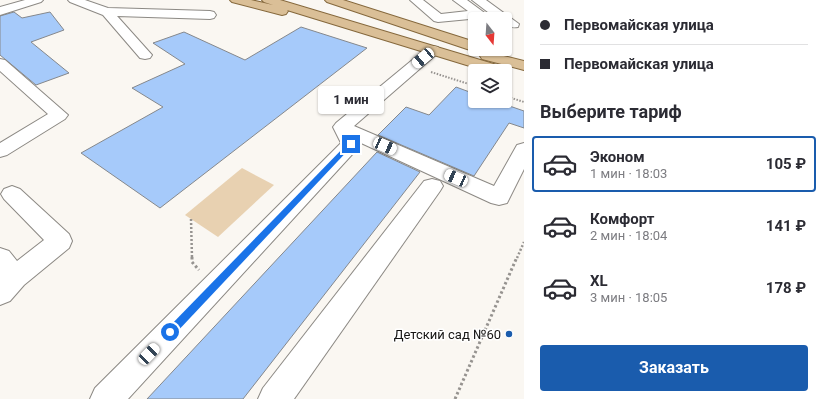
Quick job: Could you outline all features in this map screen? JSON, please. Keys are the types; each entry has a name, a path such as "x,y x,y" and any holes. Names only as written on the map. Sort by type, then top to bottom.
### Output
{"main road":[{"path":"236,0 362,29"},
{"path":"268,0 479,64"},
{"path":"296,0 524,64"},
{"path":"331,0 468,43"},
{"path":"503,56 524,64"},
{"path":"512,74 524,78"}],"lane":[{"path":"0,11 37,0"},
{"path":"74,0 107,12 210,15"},
{"path":"416,0 438,18 480,14 460,0"},
{"path":"478,0 495,12"},
{"path":"107,12 145,55"},
{"path":"460,16 468,20"},
{"path":"342,127 433,50"},
{"path":"0,63 59,115 0,151"},
{"path":"342,127 499,197 524,149"},
{"path":"106,399 351,144 342,127"},
{"path":"274,399 432,186"},
{"path":"5,276 60,241 12,194"}],"path":[{"path":"512,98 524,102"},
{"path":"190,219 192,262 213,287"},
{"path":"455,399 524,242"}],"shaded area":[{"path":"242,168 274,185 218,237 185,215"}],"building":[{"path":"14,12 22,18 50,12 64,30 31,42 69,73 36,85 0,55 0,16"},
{"path":"301,27 367,48 160,208 81,153 163,107 132,88 185,64 153,43 184,32 245,60"},
{"path":"456,87 468,91 468,108 512,107 524,111 524,128 509,123 474,176 378,135 406,107 429,115"},
{"path":"377,152 420,172 243,399 147,399"}],"place":[{"name":"Детский сад №60","path":"509,334"}],"route":[{"path":"170,332 351,144"}]}
